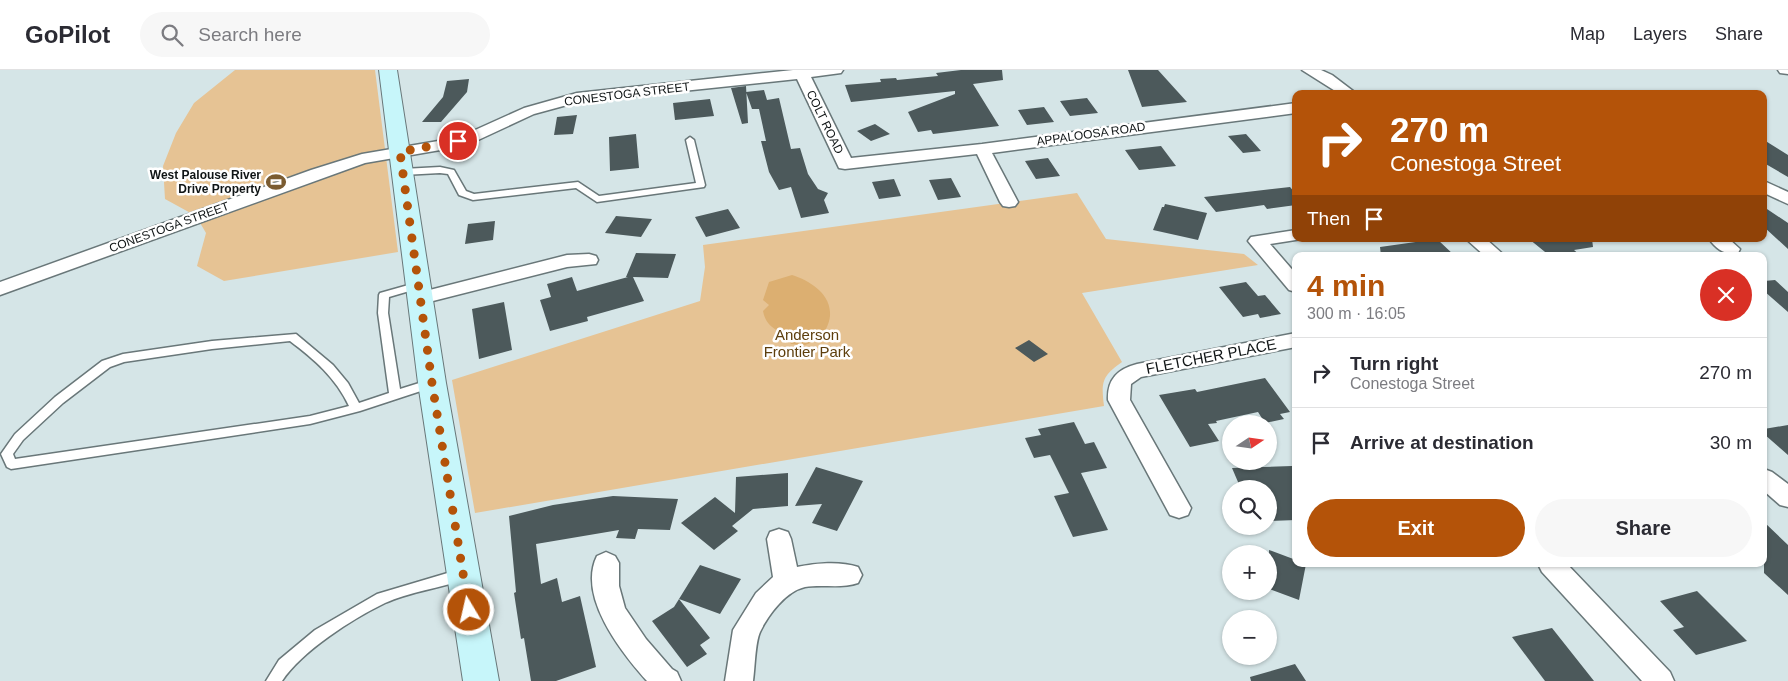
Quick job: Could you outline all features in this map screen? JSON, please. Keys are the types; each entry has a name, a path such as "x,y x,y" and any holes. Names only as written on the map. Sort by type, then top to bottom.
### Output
{"street":[{"path":"388,70 432,383 481,681"},
{"name":"CONESTOGA STREET","path":"0,289 362,159 402,162 470,138 529,111 577,98 801,72 836,70"},
{"path":"1309,70 1327,78 1344,90"},
{"name":"COLT ROAD","path":"801,72 846,164 886,160"},
{"name":"APPALOOSA ROAD","path":"886,160 1292,109"},
{"path":"982,149 1009,202"},
{"path":"1767,188 1788,199"},
{"path":"1292,236 1257,241 1292,281"},
{"path":"1479,242 1491,252"},
{"path":"420,292 567,261 590,260"},
{"name":"FLETCHER PLACE","path":"1179,508 1119,400 1118,390 1121,381 1128,374 1137,371 1292,341"},
{"path":"1767,480 1788,498"},
{"path":"779,539 787,580"},
{"path":"606,563 606,588 617,620 634,647 667,681"},
{"path":"1555,567 1660,681"},
{"path":"739,681 746,630 765,601 787,580 806,576 849,575"}],"lane":[{"path":"402,162 451,172 462,192 473,197 578,185 597,198 700,185 690,140"},
{"path":"394,396 383,313 384,295 420,292"},
{"path":"356,408 349,390 322,360 292,337 212,345 124,358 106,364 58,400 19,437 7,454 11,464 310,420 356,408 432,383"},
{"path":"273,681 284,665 320,634 382,598 463,574"}],"green space":[{"name":"West Palouse River Drive Property","path":"235,70 375,70 398,252 224,281 197,266 206,233 196,216 165,199 163,166 176,133 194,103"},
{"name":"Anderson Frontier Park","path":"1077,193 1106,239 1244,254 1258,265 1082,293 1122,362 1110,371 1104,380 1104,406 475,513 452,380 700,301 705,267 703,245"}],"shaded area":[{"path":"792,275 805,280 817,288 826,298 829,305 830,319 821,339 805,345 791,344 784,335 768,323 763,311 769,305 763,300 769,282"}],"building":[{"path":"961,70 1002,70 1003,80 973,84 999,126 933,134 931,130 918,132 908,112 955,94 955,91 851,102 845,85 881,82 880,79 896,78 897,80 938,76 936,73"},
{"path":"1128,70 1158,70 1187,102 1142,107"},
{"path":"469,79 467,92 441,122 422,122 443,97 447,81"},
{"path":"746,86 748,123 742,124 731,88"},
{"path":"764,90 767,100 779,98 791,149 800,148 808,174 818,189 828,193 824,200 829,213 801,218 791,187 779,190 769,172 761,141 766,141 759,109 752,109 746,92"},
{"path":"1087,98 1098,113 1070,116 1060,101"},
{"path":"710,99 714,116 675,120 673,103"},
{"path":"1044,107 1054,122 1027,125 1018,110"},
{"path":"577,115 573,134 554,135 557,117"},
{"path":"875,124 890,134 871,141 857,131"},
{"path":"636,134 639,168 610,171 609,137"},
{"path":"1246,134 1261,151 1243,153 1228,136"},
{"path":"1767,142 1788,155 1788,177 1767,165"},
{"path":"1161,146 1176,166 1139,170 1125,150"},
{"path":"1048,158 1060,176 1036,179 1025,161"},
{"path":"951,178 961,197 938,200 929,180"},
{"path":"894,179 901,196 879,199 872,182"},
{"path":"1290,187 1292,189 1292,206 1267,209 1264,205 1216,212 1204,197"},
{"path":"1165,204 1207,213 1198,240 1153,230"},
{"path":"728,209 740,228 706,237 695,217"},
{"path":"1767,209 1788,223 1788,249 1767,230"},
{"path":"616,216 652,219 641,237 605,233"},
{"path":"495,221 493,240 465,244 468,224"},
{"path":"1416,242 1440,242 1451,252 1381,252 1380,247"},
{"path":"1533,242 1592,242 1593,247 1574,250 1576,252 1545,252"},
{"path":"636,253 676,254 668,278 633,277 644,301 587,317 588,321 550,331 540,300 551,297 547,284 572,277 577,291 628,277 626,277"},
{"path":"1775,280 1788,292 1788,312 1767,294 1767,281"},
{"path":"1246,282 1258,296 1265,295 1281,314 1260,318 1258,314 1243,317 1219,287"},
{"path":"504,302 512,350 479,359 472,309"},
{"path":"1029,340 1048,354 1034,362 1015,348"},
{"path":"1265,378 1290,412 1280,414 1284,419 1278,420 1278,415 1260,415 1258,412 1244,415 1222,415 1222,420 1216,421 1217,423 1208,424 1219,441 1190,447 1159,395 1195,389 1197,392"},
{"path":"1074,422 1085,444 1094,442 1107,468 1081,473 1108,530 1073,537 1054,496 1069,493 1050,455 1034,458 1025,438 1041,435 1038,429"},
{"path":"1788,425 1788,455 1767,437 1767,428"},
{"path":"1278,466 1292,466 1292,520 1277,521 1277,480 1237,480 1233,470 1278,470"},
{"path":"816,467 863,481 837,531 812,523 822,504 795,506"},
{"path":"788,473 788,506 753,509 732,526 738,531 714,550 681,523 715,497 735,513 736,477"},
{"path":"613,496 678,499 670,530 638,529 635,539 616,538 619,530 536,544 541,584 557,578 562,602 580,596 596,667 556,681 531,681 524,638 521,639 514,593 516,592 509,516 553,505"},
{"path":"1767,525 1788,545 1788,595 1764,573 1764,567 1767,567"},
{"path":"1277,553 1292,559 1292,567 1305,567 1299,600 1277,592"},
{"path":"700,565 741,579 720,614 679,599"},
{"path":"1697,591 1747,641 1696,655 1673,630 1684,627 1660,601"},
{"path":"679,599 710,638 700,645 707,654 687,667 652,621 674,607"},
{"path":"1552,628 1594,681 1545,681 1512,637"},
{"path":"1295,664 1306,681 1251,681 1250,677"}],"place":[{"name":"West Palouse River Drive Property","path":"276,182"}],"route":[{"path":"458,141 446,145 400,152 432,383 469,610"}]}
